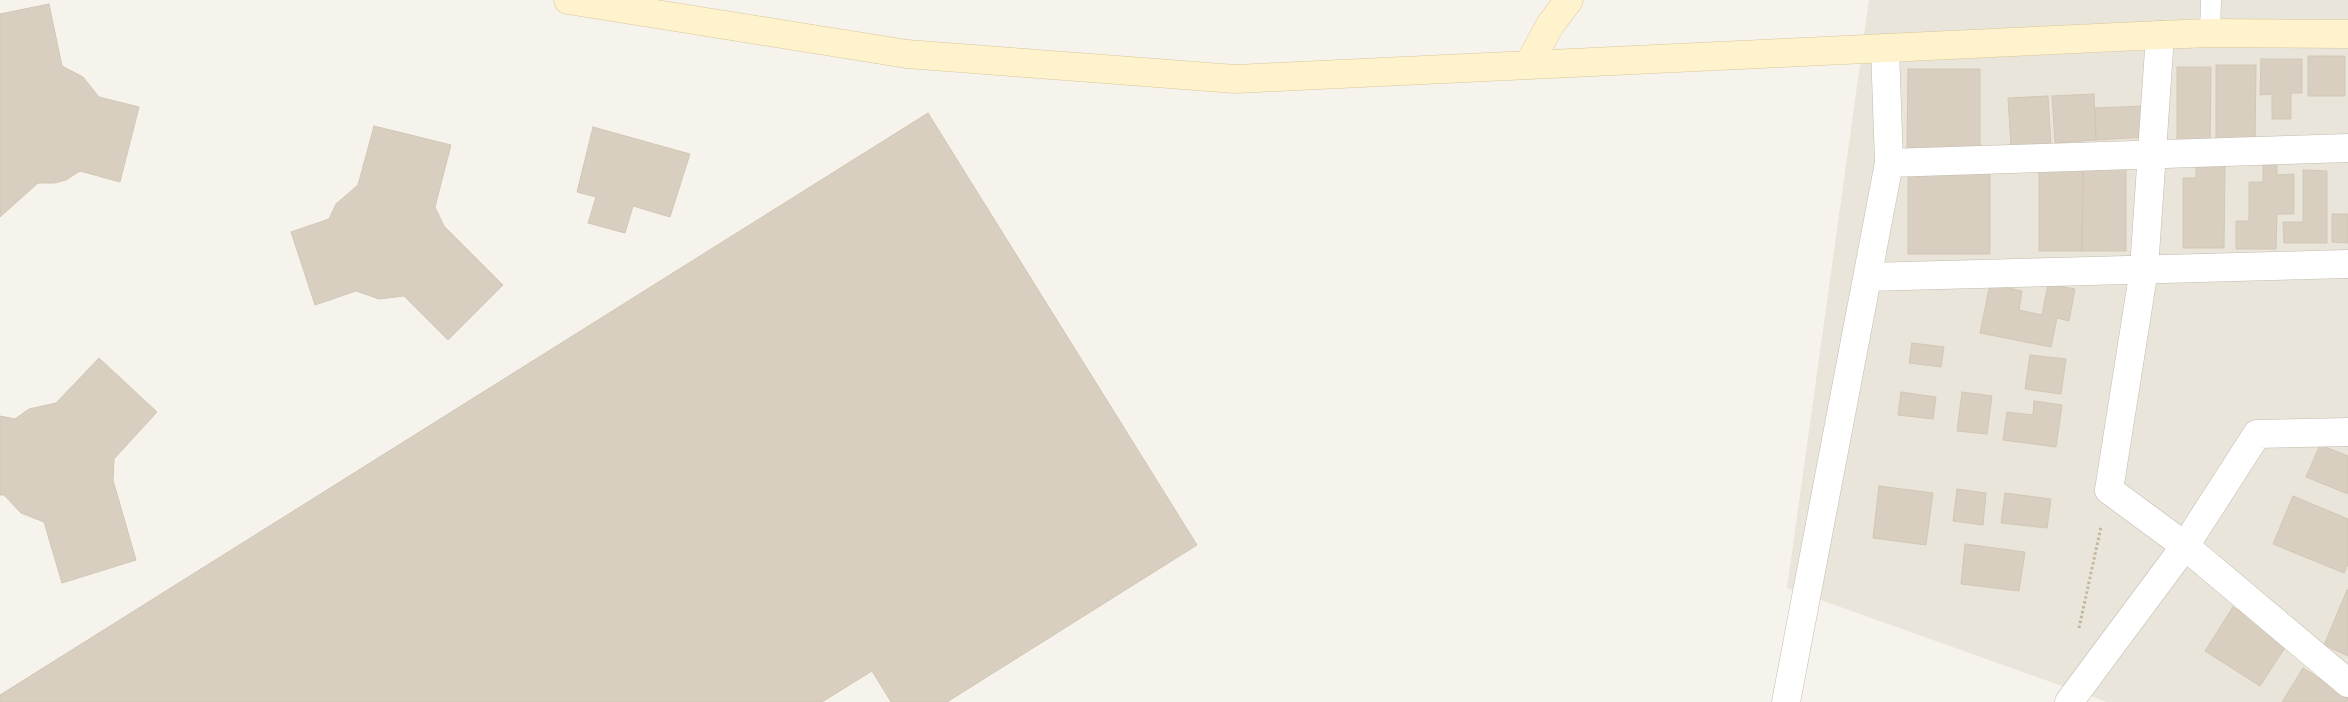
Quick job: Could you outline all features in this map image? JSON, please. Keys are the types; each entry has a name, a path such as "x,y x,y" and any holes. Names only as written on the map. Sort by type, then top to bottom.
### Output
{"street":[{"path":"568,0 907,54 1235,79 2160,35 2210,33 2348,34"},
{"path":"1529,64 1550,25 1569,0"},
{"path":"2160,35 2144,269 2109,490 2185,546 2348,683"},
{"path":"1786,702 1868,277 1888,163 1885,48"},
{"path":"1888,163 2152,156 2348,148"},
{"path":"1868,277 2348,264"},
{"path":"2069,702 2185,546 2257,434 2348,432"}],"lane":[{"path":"2210,0 2210,33"}],"path":[{"path":"2078,634 2109,490"}],"shaded area":[{"path":"1869,0 2348,0 2348,702 2107,702 1787,588"}],"building":[{"path":"49,4 62,66 83,77 99,97 139,107 120,182 80,171 66,180 54,183 38,183 0,217 0,14"},
{"path":"2308,56 2345,56 2345,96 2308,96"},
{"path":"2261,59 2302,59 2302,93 2291,93 2291,119 2272,119 2272,94 2260,95"},
{"path":"2216,65 2256,65 2255,146 2216,146"},
{"path":"2177,67 2211,67 2210,147 2177,147"},
{"path":"1908,69 1980,69 1980,150 1907,149"},
{"path":"2094,94 2096,140 2055,143 2052,96"},
{"path":"2048,96 2051,145 2011,147 2008,98"},
{"path":"2145,106 2146,137 2096,140 2095,108"},
{"path":"928,113 1197,545 947,702 891,702 872,671 822,702 0,702 0,695"},
{"path":"374,126 451,145 435,207 444,226 503,285 448,340 404,296 379,299 356,291 315,305 291,232 329,219 336,204 358,185"},
{"path":"593,127 690,154 670,217 633,206 625,233 588,223 596,197 577,192"},
{"path":"2196,164 2225,164 2224,248 2183,248 2183,178 2196,178"},
{"path":"2263,165 2277,165 2277,175 2294,174 2294,214 2277,214 2276,249 2236,249 2236,221 2249,221 2249,182 2263,182"},
{"path":"2039,166 2083,166 2082,251 2039,251"},
{"path":"2083,166 2126,166 2126,251 2082,251"},
{"path":"2303,170 2327,171 2327,243 2284,243 2283,222 2303,222"},
{"path":"1908,172 1990,172 1990,254 1908,254"},
{"path":"2332,214 2348,214 2348,243 2332,242"},
{"path":"1990,284 2022,291 2019,310 2042,315 2048,284 2075,289 2069,321 2057,318 2051,347 1980,333"},
{"path":"1912,343 1944,347 1941,367 1909,363"},
{"path":"2030,355 2066,359 2061,394 2025,389"},
{"path":"99,358 157,412 114,459 113,480 136,560 62,583 44,522 21,513 4,495 0,495 0,416 15,419 29,409 56,403"},
{"path":"1901,392 1936,397 1933,419 1898,415"},
{"path":"1962,392 1992,396 1987,434 1957,431"},
{"path":"2034,401 2062,405 2056,447 2003,440 2007,412 2033,415"},
{"path":"2320,445 2348,456 2348,494 2306,477"},
{"path":"1879,486 1933,493 1926,545 1873,538"},
{"path":"1957,489 1986,493 1983,525 1953,521"},
{"path":"2005,493 2051,499 2047,528 2001,523"},
{"path":"2293,496 2348,519 2348,564 2344,573 2273,544"},
{"path":"1965,544 2025,552 2019,591 1961,584"},
{"path":"2348,590 2348,656 2324,645"},
{"path":"2233,607 2288,643 2260,686 2205,651"},
{"path":"2303,668 2348,697 2347,702 2282,702"}]}
